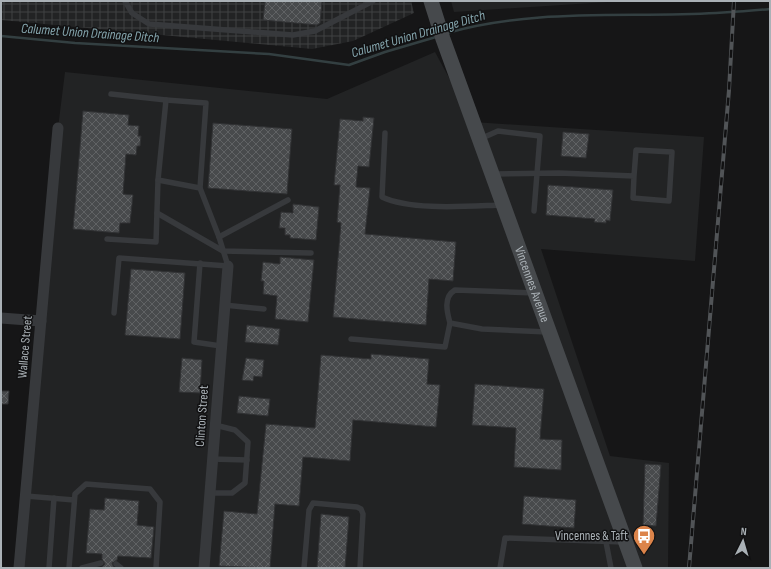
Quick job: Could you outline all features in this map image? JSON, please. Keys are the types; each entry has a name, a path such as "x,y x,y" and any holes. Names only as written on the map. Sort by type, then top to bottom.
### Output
{"street":[{"name":"Vincennes Avenue","path":"431,1 441,34 635,568"},
{"name":"Wallace Street","path":"19,568 58,128"},
{"name":"Clinton Street","path":"204,568 228,266"},
{"path":"1,318 41,321"}],"lane":[{"path":"125,1 132,13 149,24 292,35 315,31 373,1"},
{"path":"112,94 206,103 200,188 219,237 228,266 119,258 114,313"},
{"path":"107,239 156,242 158,180 166,100"},
{"path":"479,139 498,131 540,136 534,211"},
{"path":"385,133 382,197 388,200 425,205 503,205"},
{"path":"636,150 672,152 669,201 633,198 634,176 636,150"},
{"path":"492,174 537,173 634,176"},
{"path":"158,180 200,188"},
{"path":"219,237 288,200"},
{"path":"157,213 223,251 311,253"},
{"path":"200,263 194,342 221,346"},
{"path":"351,339 445,347 450,323 447,308 448,300 450,294 455,290 535,293"},
{"path":"224,305 264,309"},
{"path":"450,323 482,329 549,332"},
{"path":"210,493 232,493 245,483 247,460 248,442 235,430 215,425"},
{"path":"212,459 247,460"},
{"path":"69,568 75,494 86,484 150,489 160,502 156,568"},
{"path":"26,496 74,500"},
{"path":"48,568 54,498"},
{"path":"304,568 309,510 313,504 357,507 361,509 363,514 360,568"},
{"path":"500,568 505,538 625,542"},
{"path":"606,542 611,568"},
{"path":"82,568 101,563"},
{"path":"116,564 121,568"}],"shaded area":[{"path":"1,1 411,1 414,13 353,41 312,49 1,20"},
{"path":"451,1 623,1 454,12"},
{"path":"435,52 473,122 704,137 695,261 541,249 610,456 669,463 668,568 19,568 58,128 65,72 327,99"}],"building":[{"path":"265,1 322,1 320,23 317,25 263,20"},
{"path":"83,111 129,115 128,125 139,126 138,136 141,136 140,146 137,146 136,155 126,154 123,194 133,195 130,223 120,223 119,233 73,229"},
{"path":"363,117 374,118 369,167 358,166 356,187 370,188 365,234 456,242 453,281 429,279 426,325 333,317 341,223 337,222 340,185 334,185 340,119 363,121"},
{"path":"213,123 292,129 287,194 208,188"},
{"path":"563,132 589,134 586,158 561,156"},
{"path":"548,185 613,190 610,221 606,220 606,223 594,222 595,219 546,215"},
{"path":"293,204 319,207 316,240 290,238 290,235 285,235 285,228 279,228 281,212 293,213"},
{"path":"280,257 314,260 308,322 275,319 277,296 263,294 264,281 261,281 263,262 280,264"},
{"path":"131,269 185,273 180,339 125,335"},
{"path":"247,325 280,329 278,345 245,342"},
{"path":"371,354 429,359 427,384 440,385 436,427 353,420 350,461 303,457 299,506 275,504 270,568 219,566 224,511 257,514 266,424 315,428 321,355 371,359"},
{"path":"182,358 202,360 200,393 179,392"},
{"path":"246,358 264,360 262,377 254,376 253,381 242,380"},
{"path":"475,384 544,389 540,439 562,440 561,470 514,467 516,428 472,425"},
{"path":"1,391 9,391 8,404 1,404"},
{"path":"239,396 270,399 268,416 237,413"},
{"path":"645,464 661,465 656,526 643,525"},
{"path":"524,496 576,500 574,528 522,524"},
{"path":"105,498 139,501 137,525 154,527 151,558 118,556 117,560 112,563 114,568 101,568 105,564 102,559 102,554 86,553 90,509 104,510"},
{"path":"321,514 349,517 345,568 317,568"}],"waterway":[{"name":"Calumet Union Drainage Ditch","path":"447,33 480,25 547,17 682,14 770,9"},
{"name":"Calumet Union Drainage Ditch","path":"1,36 75,43 269,54 349,65 385,52 436,37"}],"railway":[{"path":"689,568 729,90 734,1"}],"place":[{"name":"Vincennes & Taft","path":"644,556"}]}
